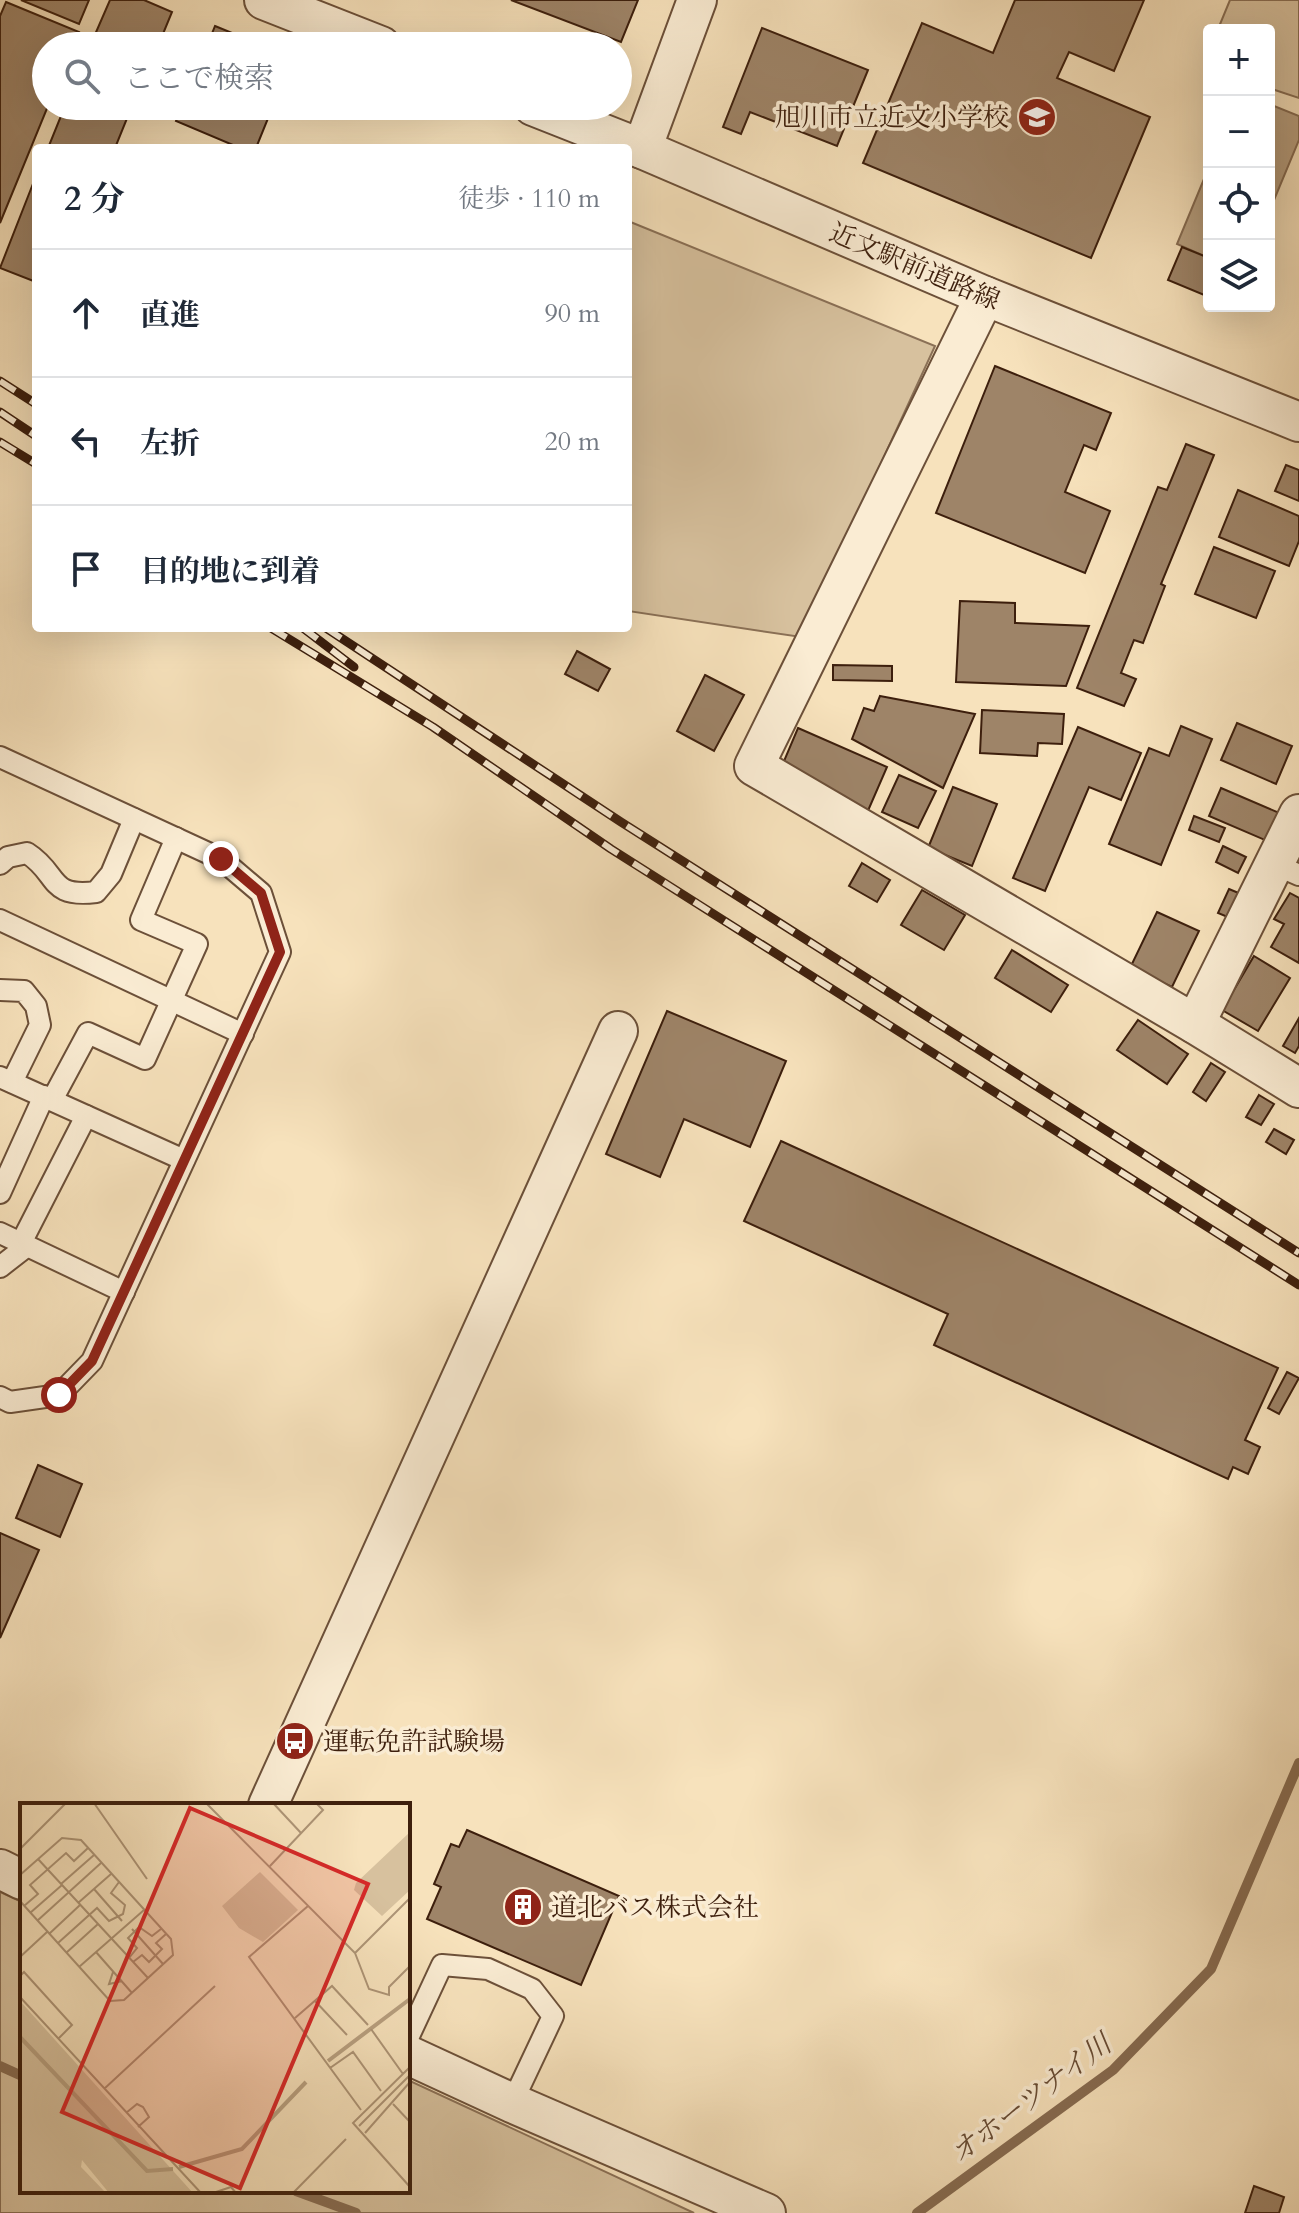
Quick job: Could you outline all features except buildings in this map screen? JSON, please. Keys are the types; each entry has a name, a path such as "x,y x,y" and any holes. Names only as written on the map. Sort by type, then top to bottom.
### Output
{"street":[{"path":"264,0 345,32"},
{"path":"642,149 697,0"},
{"name":"近文駅前道路線","path":"568,120 629,144"},
{"name":"近文駅前道路線","path":"632,145 985,296 1299,422"},
{"path":"985,296 754,766 1299,1088"},
{"path":"1195,1024 1286,870 1299,814"},
{"path":"269,1803 618,1031"},
{"path":"0,1869 20,1879"},
{"path":"410,2056 766,2213"}],"lane":[{"path":"0,757 221,859 261,893 280,952 92,1361 59,1395 10,1402 0,1397"},
{"path":"0,864 8,857 27,853 41,862 55,884 73,895 96,892 111,874 134,819"},
{"path":"0,1193 48,1098 88,1033 145,1059 197,944 141,920 176,838"},
{"path":"0,920 243,1034"},
{"path":"0,990 24,991 36,1006 40,1025 6,1080 184,1160"},
{"path":"0,1267 24,1244 86,1116"},
{"path":"0,1233 124,1292"},
{"path":"410,2034 442,1965 488,1969 532,1989 553,2016 512,2103"}],"shaded area":[{"path":"1230,0 1299,0 1299,98 1275,90 1275,24 1220,24"},
{"path":"1275,106 1299,116 1299,140 1275,198"},
{"path":"1203,181 1203,255 1177,244"},
{"path":"632,223 935,346 801,637 632,612"},
{"path":"0,1892 20,1901 20,2193 410,2193 410,2081 694,2213 0,2213"}],"waterway":[{"name":"オホーツナイ川","path":"917,2213 1113,2070 1211,1969 1299,1763"},
{"name":"オホーツナイ川","path":"0,2066 20,2075"},
{"name":"オホーツナイ川","path":"301,2193 356,2213"}],"railway":[{"path":"0,381 32,401"},
{"path":"0,412 32,433"},
{"path":"0,442 32,462"},
{"path":"278,632 433,727 611,849 1299,1285"},
{"path":"308,632 354,667"},
{"path":"332,632 621,822 1299,1253"}],"place":[{"name":"旭川市立近文小学校","path":"1037,117"},
{"name":"運転免許試験場","path":"295,1741"},
{"name":"道北バス株式会社","path":"523,1907"}],"route":[{"path":"59,1395 92,1361 280,952 261,893 221,859"}]}
